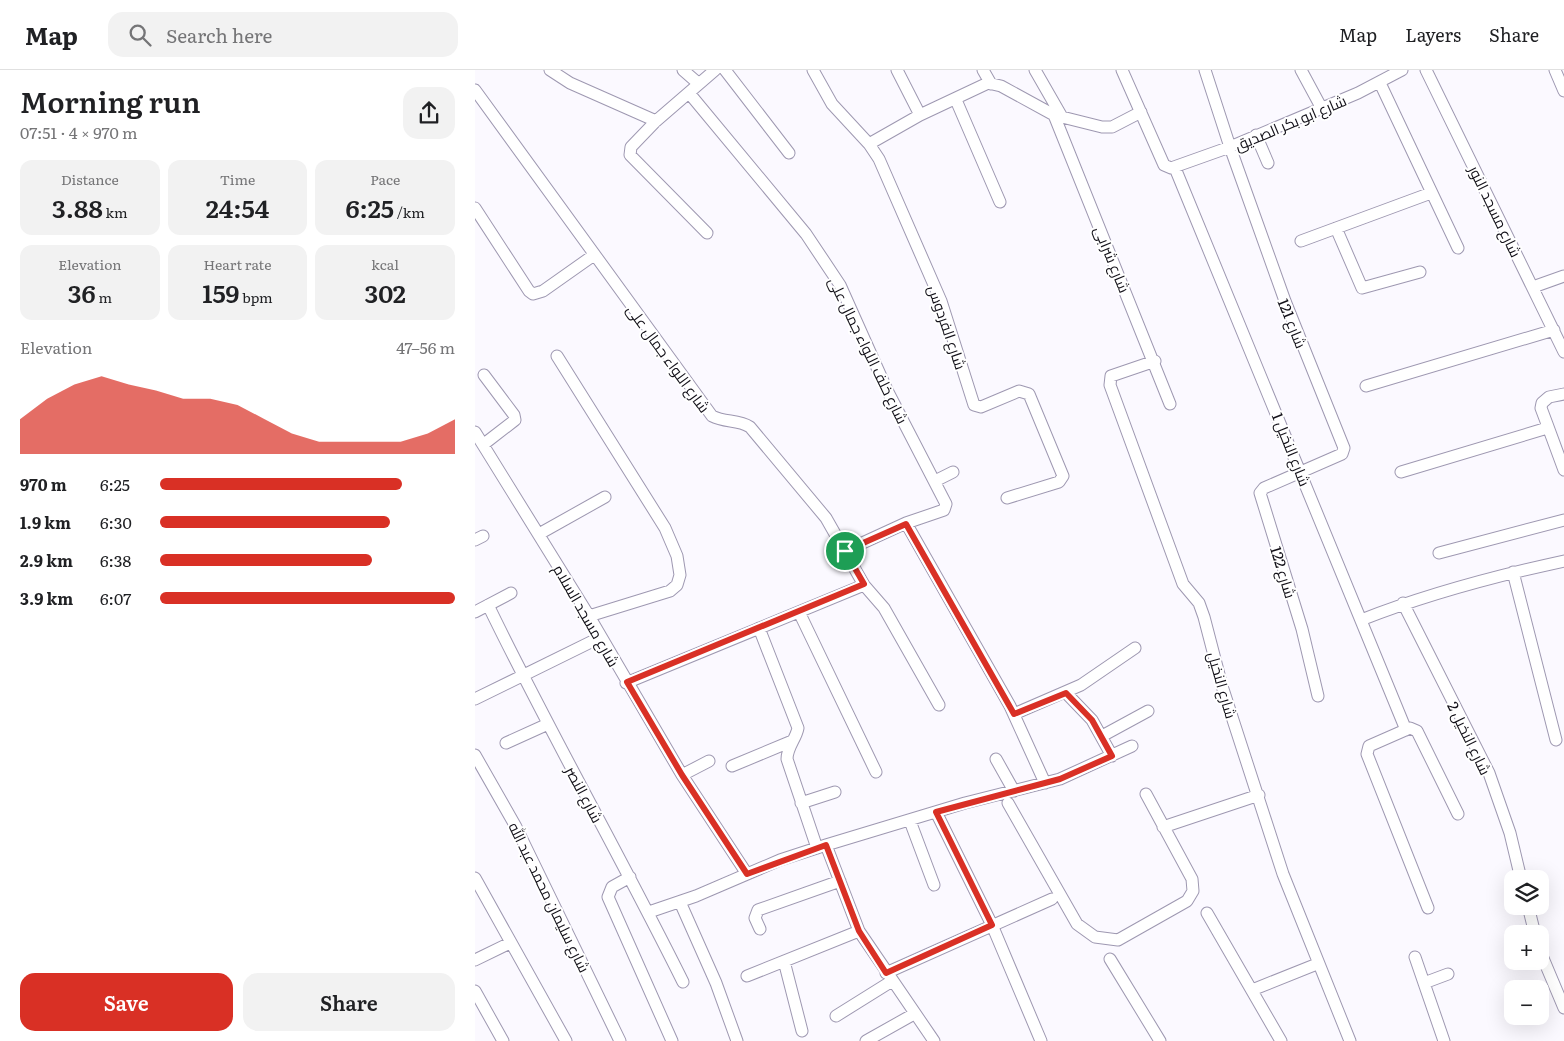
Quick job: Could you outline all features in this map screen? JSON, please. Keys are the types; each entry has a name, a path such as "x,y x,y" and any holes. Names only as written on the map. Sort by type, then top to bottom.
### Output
{"street":[{"path":"550,70 570,83 656,121"},
{"path":"683,70 699,84"},
{"path":"707,233 630,155 631,147 656,121 715,70"},
{"path":"725,70 789,153"},
{"name":"شارع الفردوس","path":"813,70 831,104 869,144 883,167 941,301 974,405 981,408 1019,391 1029,394 1063,474 1059,482 1007,498"},
{"path":"897,70 920,115"},
{"path":"983,70 991,84"},
{"name":"شارع شرابى","path":"1035,70 1058,116 1155,361 1170,404"},
{"path":"1122,70 1165,165 1175,168"},
{"name":"شارع 121","path":"1205,70 1285,302 1344,448 1342,454 1301,471"},
{"path":"1301,70 1321,107"},
{"name":"شارع ابو بكر الصديق","path":"1175,168 1230,147 1380,83 1402,70"},
{"name":"شارع مسجد النور","path":"1426,70 1564,352"},
{"path":"1555,70 1564,91"},
{"path":"1380,83 1458,248"},
{"path":"869,144 920,115 956,100 983,84 1001,86 1058,116 1107,127 1141,112"},
{"name":"شارع اللواء جمال على","path":"475,90 712,416 723,421 737,421 750,427 826,518 864,584 884,608 939,705"},
{"name":"شارع خلف اللواء جمال على","path":"689,93 806,234 840,285 887,390 946,504 945,509 845,551"},
{"path":"956,100 1001,202"},
{"path":"1256,135 1268,163"},
{"name":"شارع النخيل 1","path":"1175,168 1406,730"},
{"path":"1301,241 1431,193"},
{"path":"475,208 529,291 533,294 543,291 594,255"},
{"path":"1337,228 1362,288 1420,272"},
{"path":"1533,287 1564,276"},
{"path":"1366,386 1554,330"},
{"path":"557,356 665,528 679,565 680,575 677,585 670,591 589,616"},
{"name":"شارع النخيل","path":"1155,361 1111,376 1110,385 1183,584 1199,603 1205,617 1222,686 1259,795 1283,874 1317,964 1350,1041"},
{"path":"483,444 515,420 514,415 484,375"},
{"path":"1564,394 1549,397 1542,403 1541,408 1564,470"},
{"path":"1401,472 1544,429 1547,424"},
{"name":"شارع مسجد السلام","path":"475,432 589,616 682,775 747,874"},
{"name":"شارع 122","path":"1301,471 1264,488 1260,493 1302,629 1318,696"},
{"path":"935,481 953,472"},
{"path":"539,534 605,497"},
{"path":"1439,553 1564,520"},
{"path":"906,524 1014,714 1045,783"},
{"path":"1361,620 1403,603 1513,572 1564,561"},
{"path":"1513,572 1556,740"},
{"path":"627,682 864,584"},
{"path":"475,612 511,593"},
{"name":"شارع النخيل 2","path":"1403,603 1489,772 1519,870"},
{"name":"شارع النصر","path":"489,605 522,676 649,912 683,982"},
{"path":"799,612 876,772"},
{"path":"732,766 792,740 797,735 797,728 759,628"},
{"path":"475,699 601,636"},
{"path":"1014,714 1066,693 1135,648"},
{"path":"1066,693 1092,720 1112,756"},
{"path":"1102,736 1148,711"},
{"path":"506,743 548,724"},
{"path":"1428,908 1367,752 1371,744 1412,728 1419,733 1458,814"},
{"path":"792,740 787,759 801,803 840,881 859,931 934,1041"},
{"path":"649,912 680,902 821,846 1076,773 1132,746"},
{"name":"شارع سليمان محمد عبد الله","path":"475,755 516,827 620,1041"},
{"path":"996,759 1014,791"},
{"path":"682,775 709,761"},
{"path":"801,803 835,792"},
{"path":"1008,803 1077,924 1085,932 1106,940 1118,940 1187,901 1193,891 1191,879 1145,794"},
{"path":"1163,827 1259,795"},
{"path":"936,812 992,925 1041,1041"},
{"path":"910,820 934,885"},
{"path":"630,877 612,887 608,897 672,1041"},
{"path":"475,878 567,1041"},
{"path":"760,929 755,918 758,910 840,881"},
{"path":"836,1016 889,977 992,925 1052,899"},
{"path":"680,902 716,983 737,1041"},
{"path":"1207,913 1281,1041"},
{"path":"747,976 859,931"},
{"path":"475,960 510,943"},
{"path":"1415,957 1444,1041"},
{"path":"1110,959 1160,1041"},
{"path":"784,961 802,1031"},
{"path":"1252,990 1317,964"},
{"path":"1548,970 1564,1008"},
{"path":"1424,983 1447,974"},
{"path":"475,991 503,1041"},
{"path":"866,1041 914,1014"}],"route":[{"path":"906,524 1014,714 1066,693 1098,728 1112,756 1060,779 965,802 936,812 992,925 886,973 859,931 826,845 779,860 747,874 682,775 627,682 864,584 845,551 906,524"}]}
